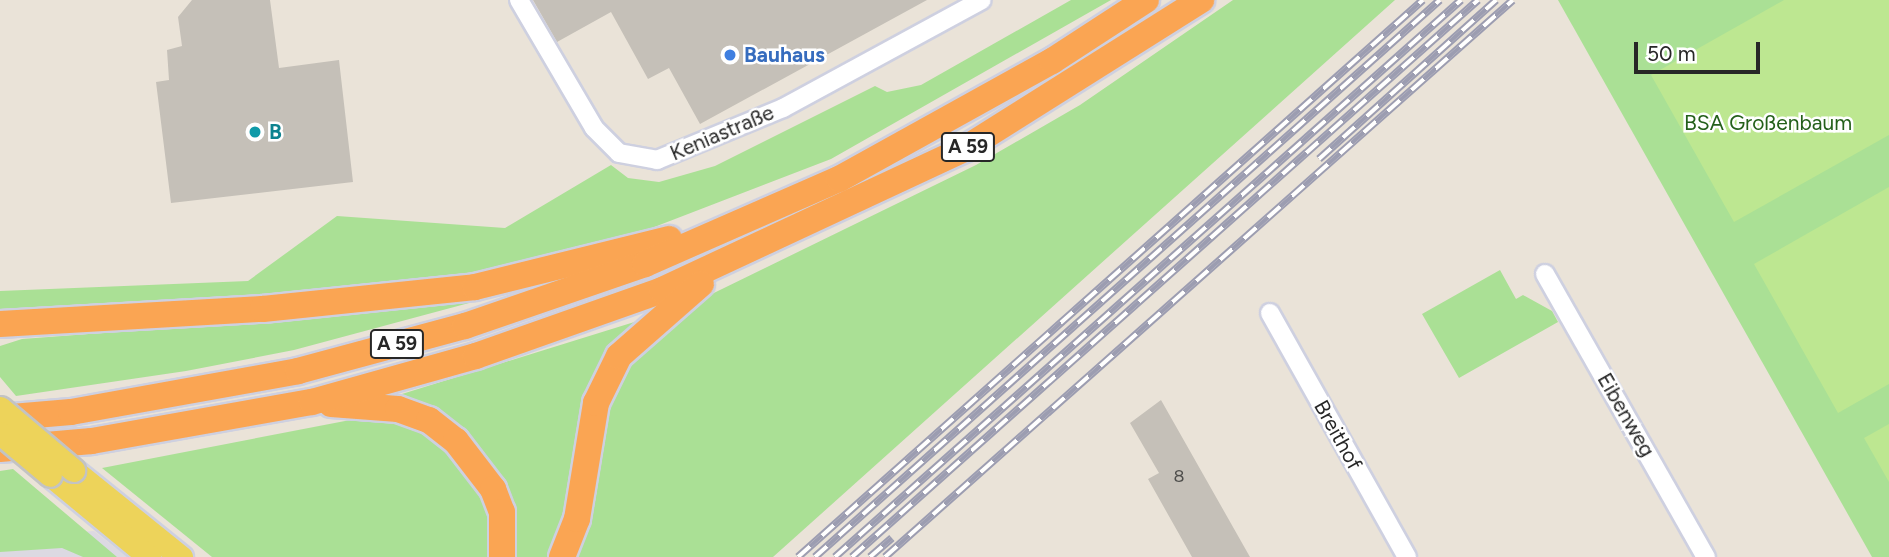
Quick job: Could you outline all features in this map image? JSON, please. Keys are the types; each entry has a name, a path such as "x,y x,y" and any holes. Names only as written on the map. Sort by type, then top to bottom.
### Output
{"highway":[{"name":"A 59","path":"0,418 223,385 439,333 645,264 778,209 949,121 1146,0"},
{"name":"A 59","path":"0,449 104,439 312,402 476,356 730,263 966,148 1202,0"},
{"path":"6,327 475,288 778,209"},
{"path":"562,557 577,519 596,402 619,356 641,331 730,263"},
{"path":"312,402 398,409 429,420 456,441 493,489 502,512 502,557"}],"main road":[{"path":"0,408 181,557"},
{"path":"0,433 149,557"}],"street":[{"name":"Keniastraße","path":"519,0 594,128 619,153 657,160 783,108 982,0"},
{"name":"Eibenweg","path":"1545,274 1706,557"},
{"name":"Breithof","path":"1270,313 1407,557"}],"shaded area":[{"path":"94,531 127,557 0,557 0,538"}],"green space":[{"path":"1071,0 1111,0 831,159 579,256 474,281 0,314 0,291 248,281 337,216 505,228 611,165 628,178 659,182 715,166 875,86 887,92 921,85"},
{"path":"1233,0 1395,0 773,557 575,557 604,405 626,362 677,311 976,165 1080,105"},
{"name":"BSA Großenbaum","path":"1558,0 1889,0 1889,557 1872,557"},
{"path":"1784,0 1889,0 1889,135 1734,222 1651,75"},
{"path":"1889,187 1889,384 1838,413 1754,264"},
{"path":"1500,270 1516,299 1523,295 1552,311 1558,322 1459,378 1422,314"},
{"path":"536,285 294,350 186,371 16,396 0,377 0,346 22,339 262,321"},
{"path":"644,319 635,326 551,557 514,557 501,485 389,398"},
{"path":"371,416 394,416 452,445 492,512 491,557 212,557 102,468"},
{"path":"1889,424 1889,482 1864,438"},
{"path":"13,469 117,557 83,557 62,548 0,552 0,471"}],"building":[{"name":"B","path":"192,0 270,0 279,68 339,60 353,182 171,203 156,82 169,80 167,50 182,46 178,17"},
{"name":"Bauhaus","path":"533,0 927,0 700,124 669,68 648,79 611,12 557,42"},
{"path":"1161,400 1250,557 1192,557 1148,479 1159,473 1130,423"}],"railway":[{"path":"798,557 1423,0"},
{"path":"815,557 1440,0"},
{"path":"835,557 1461,0"},
{"path":"852,557 1478,0"},
{"path":"1319,159 1496,0"},
{"path":"885,557 1513,0"},
{"path":"870,557 892,538"}],"place":[{"name":"Bauhaus","path":"730,55"},
{"name":"B","path":"255,132"}]}
